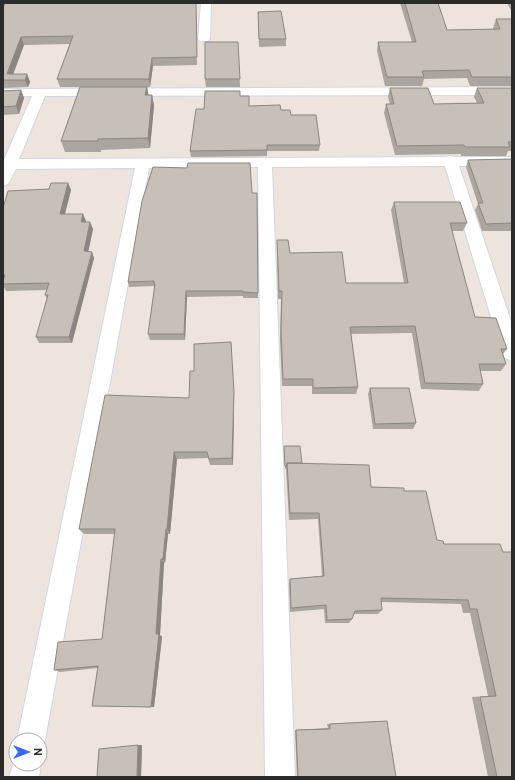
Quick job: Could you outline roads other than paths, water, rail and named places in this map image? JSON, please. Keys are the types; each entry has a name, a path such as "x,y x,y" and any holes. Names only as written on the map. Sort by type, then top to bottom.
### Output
{"street":[{"path":"204,39 206,3"},
{"path":"3,93 512,90"},
{"path":"3,181 40,92"},
{"path":"9,164 450,160 512,161"},
{"path":"450,160 512,353"},
{"path":"33,732 142,162"},
{"path":"265,162 280,777"}]}
